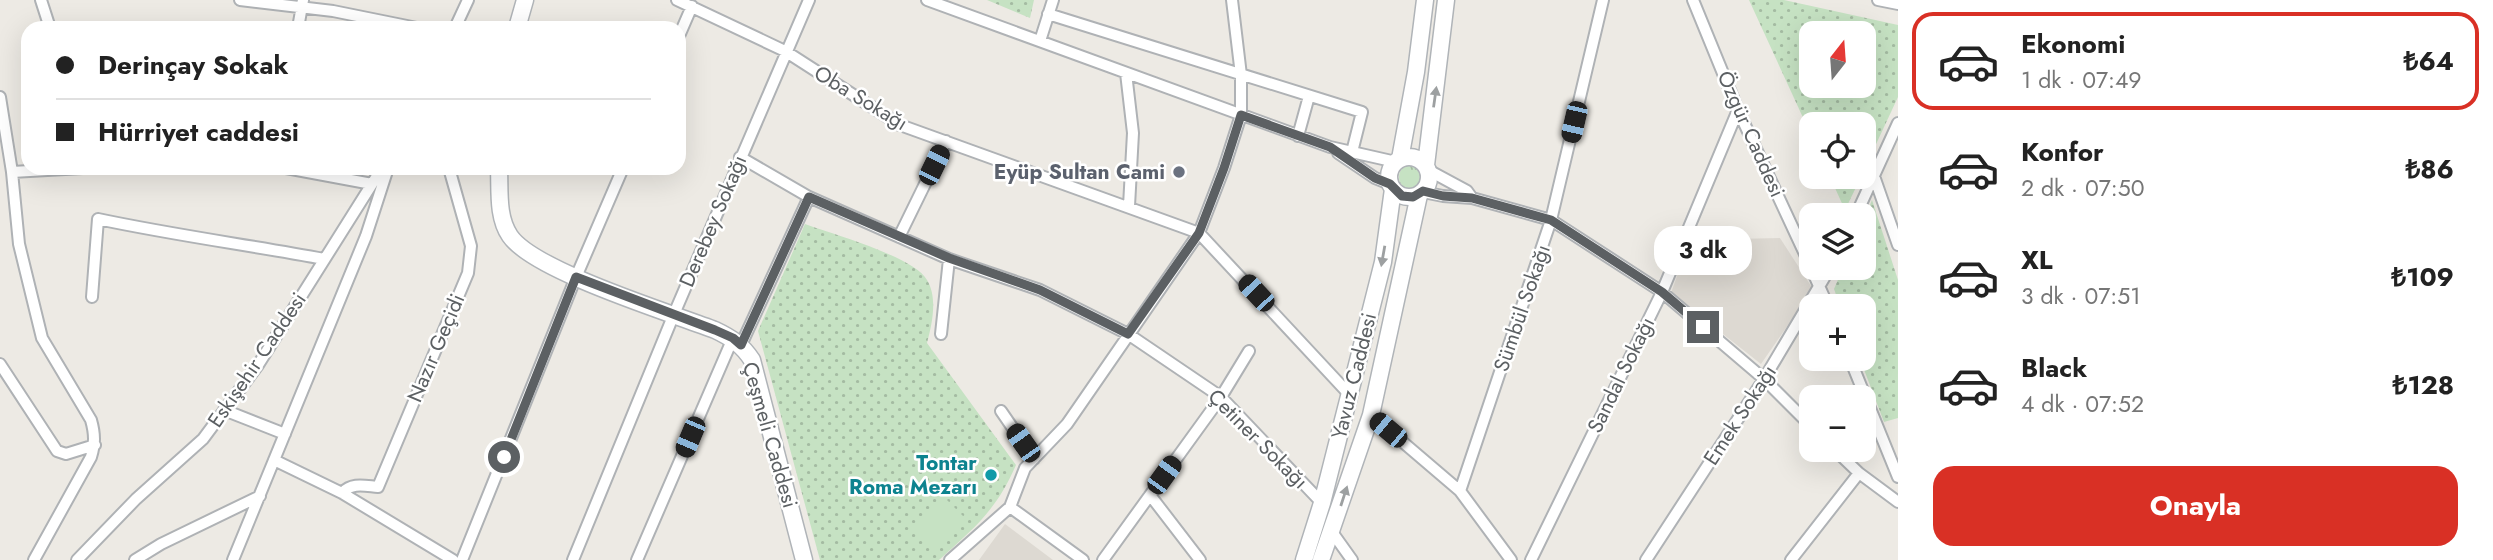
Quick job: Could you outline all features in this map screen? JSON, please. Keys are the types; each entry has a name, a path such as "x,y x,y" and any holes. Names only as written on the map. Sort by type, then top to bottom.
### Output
{"street":[{"path":"41,0 48,21"},
{"path":"240,0 303,4 382,21"},
{"path":"458,21 468,0"},
{"path":"519,21 525,0"},
{"name":"Oba Sokağı","path":"677,0 785,51 900,125 1199,233 1349,394"},
{"name":"Derebey Sokağı","path":"573,560 740,157 809,0"},
{"path":"927,0 1330,147 1398,160 1417,158 1427,168 1467,191 1472,198"},
{"path":"1040,41 1052,0"},
{"path":"950,560 1010,507 1025,468 1067,424 1199,233 1241,115 1241,75 1232,0"},
{"path":"1392,187 1390,170 1398,160 1416,72 1425,0"},
{"path":"1421,193 1429,181 1427,168 1446,0"},
{"name":"Sümbül Sokağı","path":"1461,491 1551,220 1603,0"},
{"name":"Özgür Caddesi","path":"1693,0 1738,110 1799,242"},
{"path":"1878,0 1898,4"},
{"path":"686,21 692,6"},
{"path":"1048,14 1362,112 1352,152"},
{"path":"1126,73 1133,133 1129,206"},
{"path":"1298,136 1309,96"},
{"path":"0,97 12,172 19,244 42,338 91,420 95,433 91,457 34,560"},
{"name":"Sandal Sokağı","path":"1531,560 1662,292 1738,110"},
{"path":"1876,177 1898,123"},
{"path":"899,237 946,141"},
{"path":"1330,147 1408,197 1421,193 1472,198 1551,220 1662,292 1764,379 1799,414"},
{"name":"Çetiner Sokağı","path":"740,157 809,197 949,258 1040,290 1128,334 1221,397 1322,503"},
{"path":"12,172 21,171"},
{"path":"324,175 372,184"},
{"name":"Eskişehir Caddesi","path":"77,560 136,499 203,439 258,365 378,175"},
{"path":"236,559 366,236 386,175"},
{"name":"Nazır Geçidi","path":"342,493 355,485 378,487 468,273 471,246 451,175"},
{"name":"Çeşmeli Caddesi","path":"499,175 503,221 510,236 521,248 576,277 674,314 737,342 752,360 804,560"},
{"path":"462,560 620,175"},
{"path":"1876,182 1898,245"},
{"name":"Yavuz Caddesi","path":"1304,560 1322,503 1383,262 1392,187"},
{"name":"Yavuz Caddesi","path":"1321,560 1371,415 1421,193"},
{"path":"637,560 737,342 809,197"},
{"path":"92,297 98,219 175,236 250,245 324,259"},
{"path":"941,334 949,258"},
{"name":"Özgür Caddesi","path":"1817,280 1823,294"},
{"name":"Emek Sokağı","path":"1646,560 1764,379 1823,280"},
{"path":"1103,560 1221,397 1249,351"},
{"path":"0,364 5,382 57,451 66,454 95,445"},
{"path":"1855,371 1898,477"},
{"path":"225,410 285,434"},
{"path":"1001,411 1034,459"},
{"path":"1371,415 1461,491 1511,560"},
{"path":"274,460 342,493 453,560"},
{"path":"1847,462 1898,502"},
{"path":"1791,560 1858,473"},
{"path":"1150,495 1200,560"},
{"path":"135,560 161,544 260,496"},
{"path":"1010,507 1083,560"},
{"path":"1332,532 1352,560"}],"shaded area":[{"path":"1780,238 1799,267 1799,280 1807,280 1813,289 1810,294 1799,294 1799,309 1761,364 1671,293 1690,240"},
{"path":"1005,524 1053,560 979,560"}],"green space":[{"path":"987,0 1034,0 1030,18"},
{"path":"1749,0 1784,0 1898,25 1898,97 1876,144 1876,112 1800,112"},
{"path":"1412,164 1421,168 1425,177 1421,186 1412,190 1403,186 1399,177 1403,168"},
{"path":"1835,189 1855,189 1848,203 1842,203"},
{"path":"1876,212 1898,280 1898,418 1884,422 1876,401 1876,385 1870,385 1865,371 1876,371 1876,294 1836,294 1834,289 1838,280 1876,280"},
{"path":"805,224 890,255 919,271 927,280 933,303 927,343 1016,465 992,507 939,560 820,560 758,331"},
{"path":"945,498 966,519 934,552 912,531"}],"place":[{"name":"Eyüp Sultan Cami","path":"1179,172"},
{"name":"Tontar Roma Mezarı","path":"991,475"}],"route":[{"path":"504,457 576,277 715,330 741,345 809,197 949,258 1040,290 1128,334 1199,233 1241,115 1330,147 1375,178 1390,184 1402,196 1413,197 1423,191 1436,195 1472,198 1551,220 1662,292 1703,327"}]}
